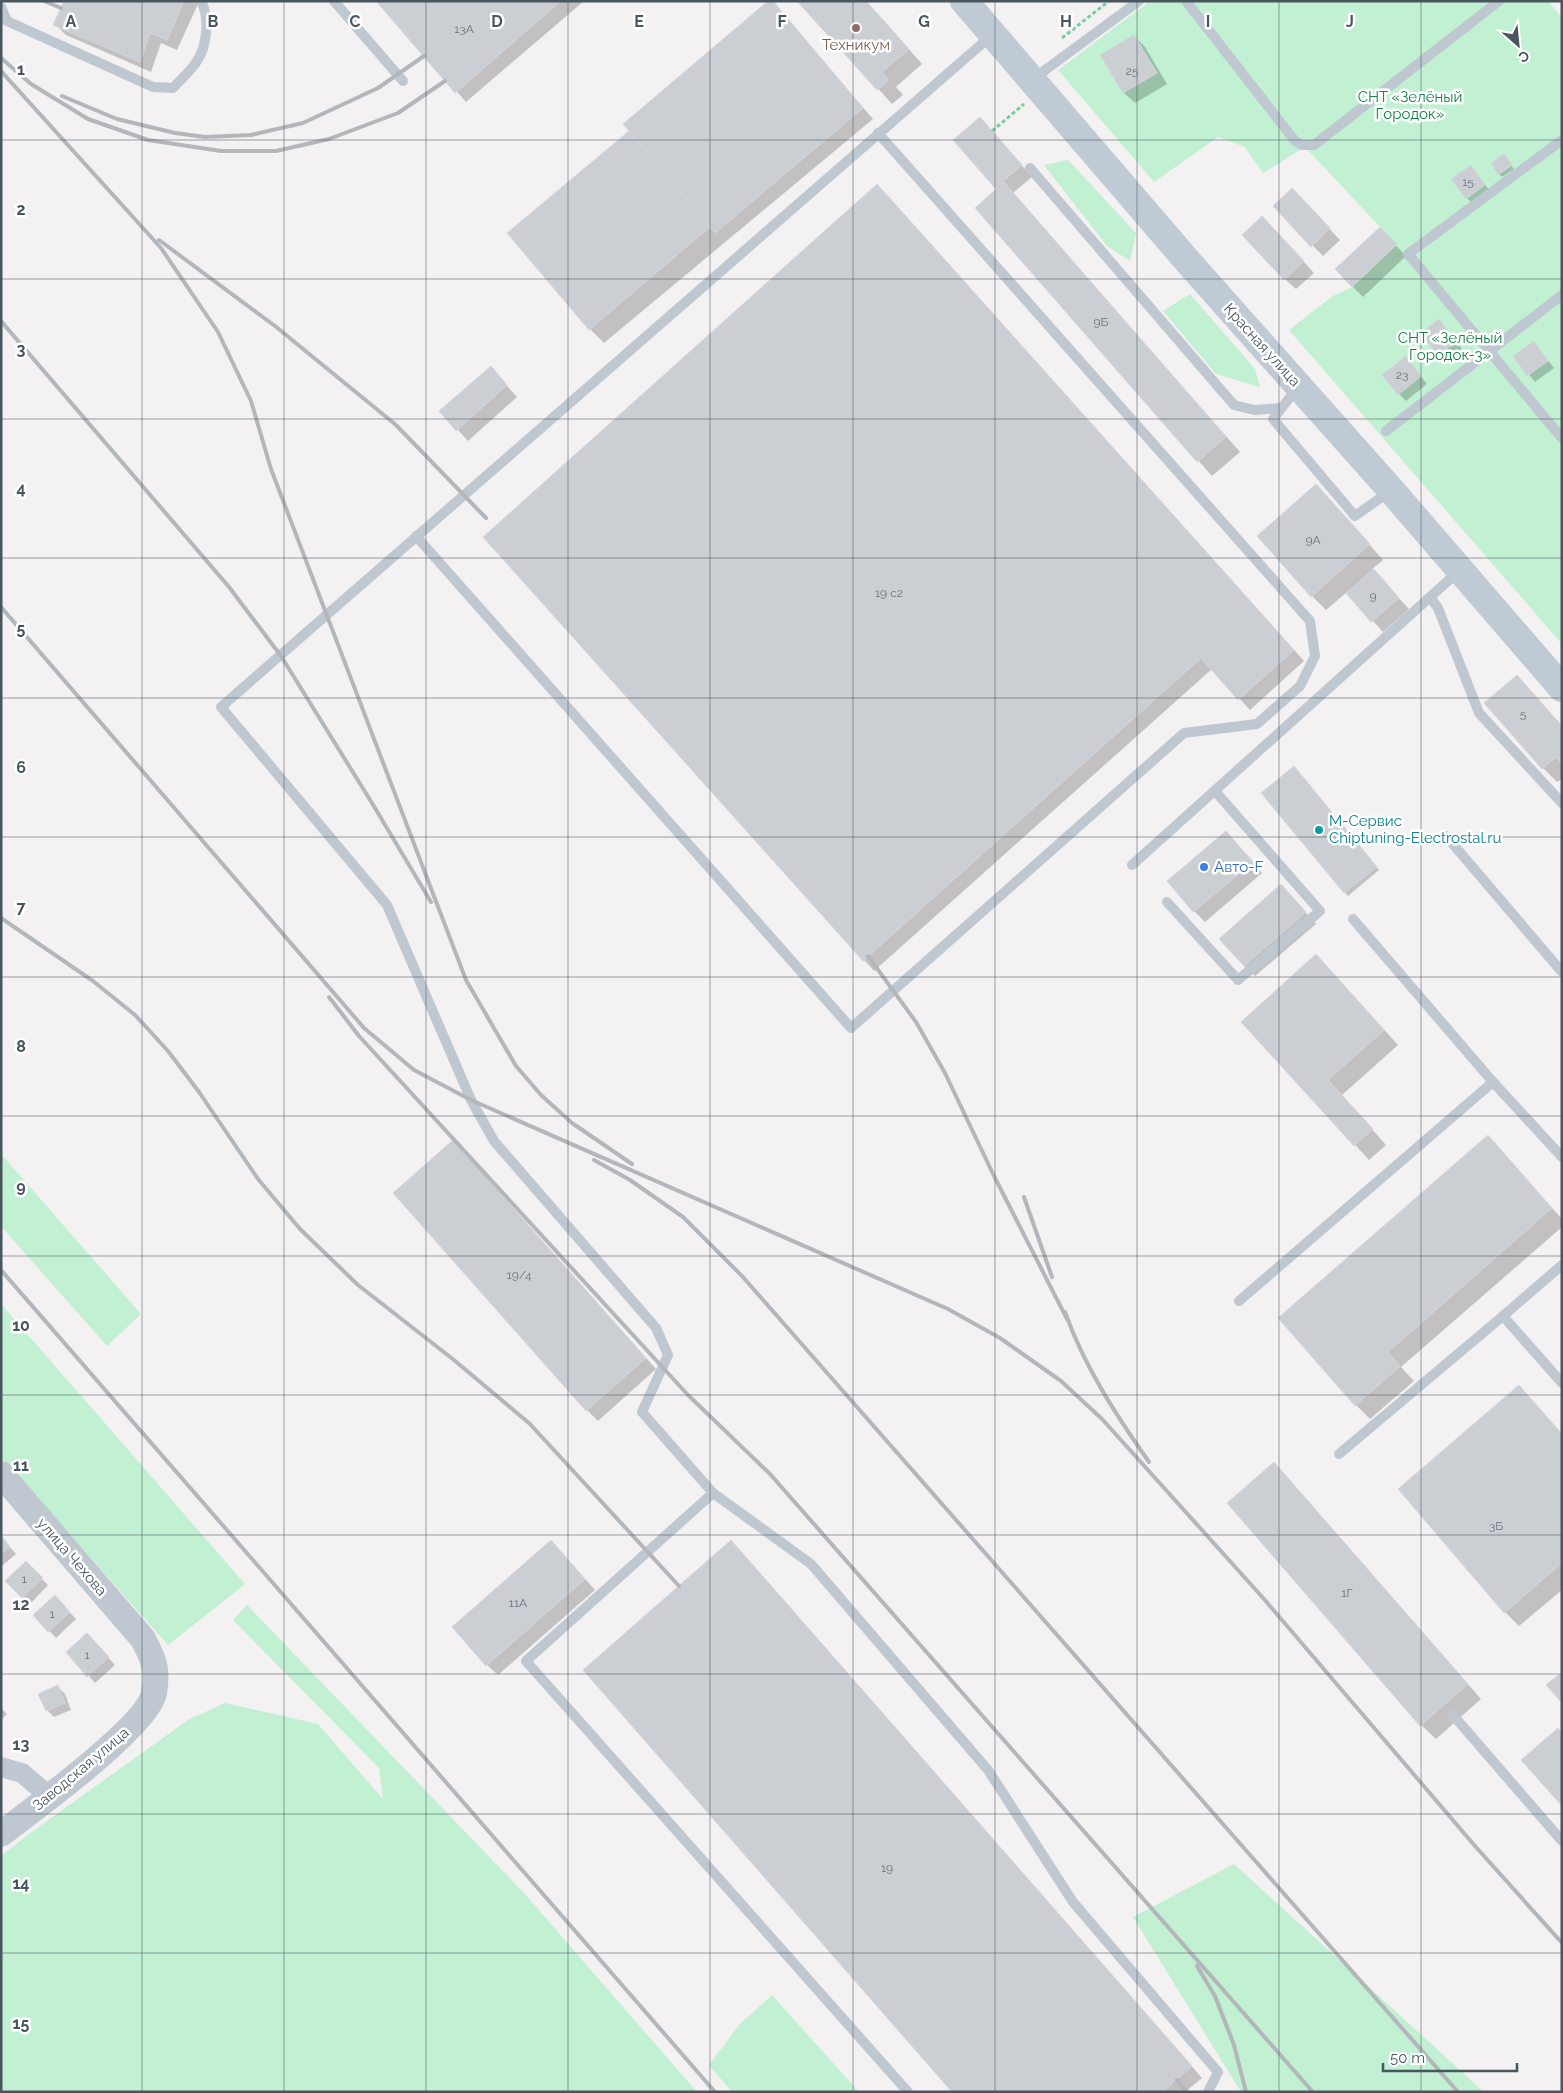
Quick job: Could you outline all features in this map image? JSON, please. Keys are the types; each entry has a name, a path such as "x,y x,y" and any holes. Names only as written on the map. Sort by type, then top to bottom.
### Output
{"main road":[{"name":"Красная улица","path":"964,1 993,34 1030,90 1299,386 1562,688"}],"street":[{"name":"улица Чехова","path":"1,1474 143,1639"},
{"name":"Заводская улица","path":"1,1834 115,1743 135,1723 153,1695 156,1665 143,1639"},
{"path":"1,1768 22,1772 49,1796"}],"lane":[{"path":"1,8 7,21 153,87 173,88 198,60 208,30 205,8 202,1"},
{"path":"334,1 403,80"},
{"path":"1030,90 1139,1"},
{"path":"1186,1 1295,141 1302,145 1311,146 1404,76 1498,1"},
{"path":"993,34 221,707 387,905 471,1100 494,1141 656,1328 668,1355 642,1412 713,1493 810,1564 988,1770 1073,1902 1218,2072 1208,2092"},
{"path":"416,536 851,1028 1184,733 1257,724 1300,686 1315,656 1310,621 878,133"},
{"path":"1562,140 1408,254 1488,352 1562,438"},
{"path":"1030,168 1234,405 1254,410 1281,408"},
{"path":"1386,431 1562,295"},
{"path":"1299,386 1273,419 1355,516 1391,490"},
{"path":"1132,865 1460,570"},
{"path":"1430,597 1438,608 1479,713 1562,803"},
{"path":"1167,902 1238,980 1320,911 1215,790"},
{"path":"1446,836 1562,972"},
{"path":"1353,920 1493,1082 1562,1157"},
{"path":"1239,1301 1493,1082"},
{"path":"1338,1454 1562,1265"},
{"path":"1503,1316 1562,1383"},
{"path":"713,1493 526,1661 908,2092"},
{"path":"1453,1715 1562,1841"}],"path":[{"path":"1055,44 1109,1"},
{"path":"992,130 1030,90"}],"green space":[{"path":"1150,1 1548,1 1562,18 1562,644 1289,330 1333,296 1352,287 1397,245 1305,147 1263,173 1245,147 1218,137 1154,182 1058,70"},
{"path":"1068,160 1136,233 1130,261 1107,246 1044,165"},
{"path":"1190,294 1255,369 1260,387 1216,374 1163,311"},
{"path":"1,1154 141,1314 107,1346 1,1226"},
{"path":"1,1304 245,1584 168,1645 1,1457"},
{"path":"247,1605 524,1893 697,2092 1,2092 1,1856 33,1831 188,1720 225,1703 318,1724 383,1799 379,1768 233,1620"},
{"path":"1234,1864 1484,2092 1241,2092 1133,1917"},
{"path":"772,1995 859,2092 732,2092 709,2065 739,2025"}],"building":[{"path":"64,1 184,1 167,40 150,33 140,62 53,25"},
{"path":"376,1 561,1 455,93"},
{"path":"768,1 773,1 863,108 715,233 623,124"},
{"path":"797,1 866,1 909,49 882,72 889,80 877,90"},
{"path":"1134,35 1157,73 1123,93 1100,55"},
{"path":"980,117 1022,165 995,188 953,140"},
{"path":"629,131 710,227 589,330 507,233"},
{"path":"1504,154 1512,165 1498,175 1491,163"},
{"path":"1471,165 1485,185 1466,199 1451,179"},
{"path":"1004,182 1226,437 1197,462 975,208"},
{"path":"877,184 1294,650 1238,700 1201,658 863,961 483,537"},
{"path":"1292,188 1330,228 1311,247 1273,206"},
{"path":"1262,216 1304,261 1284,280 1242,235"},
{"path":"1380,227 1397,244 1352,287 1335,269"},
{"path":"1439,319 1456,342 1437,355 1421,333"},
{"path":"1534,341 1548,361 1527,376 1513,356"},
{"path":"1406,356 1421,376 1398,395 1382,375"},
{"path":"491,366 507,385 456,431 439,411"},
{"path":"1316,484 1370,544 1311,597 1257,536"},
{"path":"1374,569 1399,598 1371,622 1346,593"},
{"path":"1517,675 1562,726 1562,764 1556,757 1542,769 1484,703"},
{"name":"M-Сервис Chiptuning-Electrostal.ru","path":"1294,766 1377,867 1344,893 1261,793"},
{"path":"1226,831 1253,862 1193,912 1167,881"},
{"path":"1281,884 1306,912 1244,966 1219,939"},
{"path":"1316,954 1384,1030 1328,1080 1373,1129 1354,1146 1241,1022"},
{"path":"1488,1135 1552,1208 1388,1352 1400,1366 1355,1406 1278,1318"},
{"path":"453,1140 646,1358 586,1411 393,1193"},
{"path":"1519,1385 1562,1434 1562,1563 1504,1613 1398,1489"},
{"path":"1274,1462 1468,1684 1420,1726 1227,1503"},
{"path":"1,1535 10,1547 1,1554"},
{"path":"551,1540 585,1579 486,1666 452,1627"},
{"path":"731,1540 1192,2066 1163,2092 952,2092 583,1670"},
{"path":"26,1561 43,1578 22,1598 5,1581"},
{"path":"55,1595 70,1612 48,1632 33,1615"},
{"path":"87,1633 109,1657 87,1677 66,1652"},
{"path":"1562,1672 1562,1703 1546,1685"},
{"path":"58,1685 65,1703 46,1711 38,1694"},
{"path":"1558,1728 1562,1732 1562,1806 1521,1760"}],"railway":[{"path":"44,1 61,8"},
{"path":"62,96 117,119 175,133 205,137 251,135 303,123 378,88 424,56"},
{"path":"1,58 31,84 88,119 148,140 221,151 276,151 329,139 398,113 445,81"},
{"path":"1,71 161,248 218,332 251,401 271,469 466,980 516,1066 541,1095 572,1123 632,1164"},
{"path":"159,240 275,326 396,425 486,518"},
{"path":"1,321 229,587 281,656 431,902"},
{"path":"1,607 364,1028 414,1070 471,1100 948,1309 1000,1338 1061,1381 1102,1419 1264,1599 1475,1846 1562,1943"},
{"path":"1,918 93,981 135,1015 168,1051 199,1092 258,1179 300,1229 358,1285 454,1360 530,1424 679,1586"},
{"path":"868,956 916,1022 945,1073 994,1176 1067,1319"},
{"path":"329,997 359,1036 688,1395 770,1474 1312,2091"},
{"path":"594,1160 630,1180 683,1217 742,1276 1458,2092"},
{"path":"1024,1197 1052,1277"},
{"path":"1,1270 715,2092"},
{"path":"1065,1312 1091,1371 1149,1462"},
{"path":"1197,1966 1215,1996 1234,2045 1246,2092"},
{"path":"1177,2080 1187,2092"}],"place":[{"name":"Техникум","path":"856,28"},
{"name":"M-Сервис Chiptuning-Electrostal.ru","path":"1319,830"},
{"name":"Авто-F","path":"1204,867"}],"park label":[{"name":"СНТ «Зелёный Городок»","path":"1410,106"},
{"name":"СНТ «Зелёный Городок-3»","path":"1450,346"}]}
